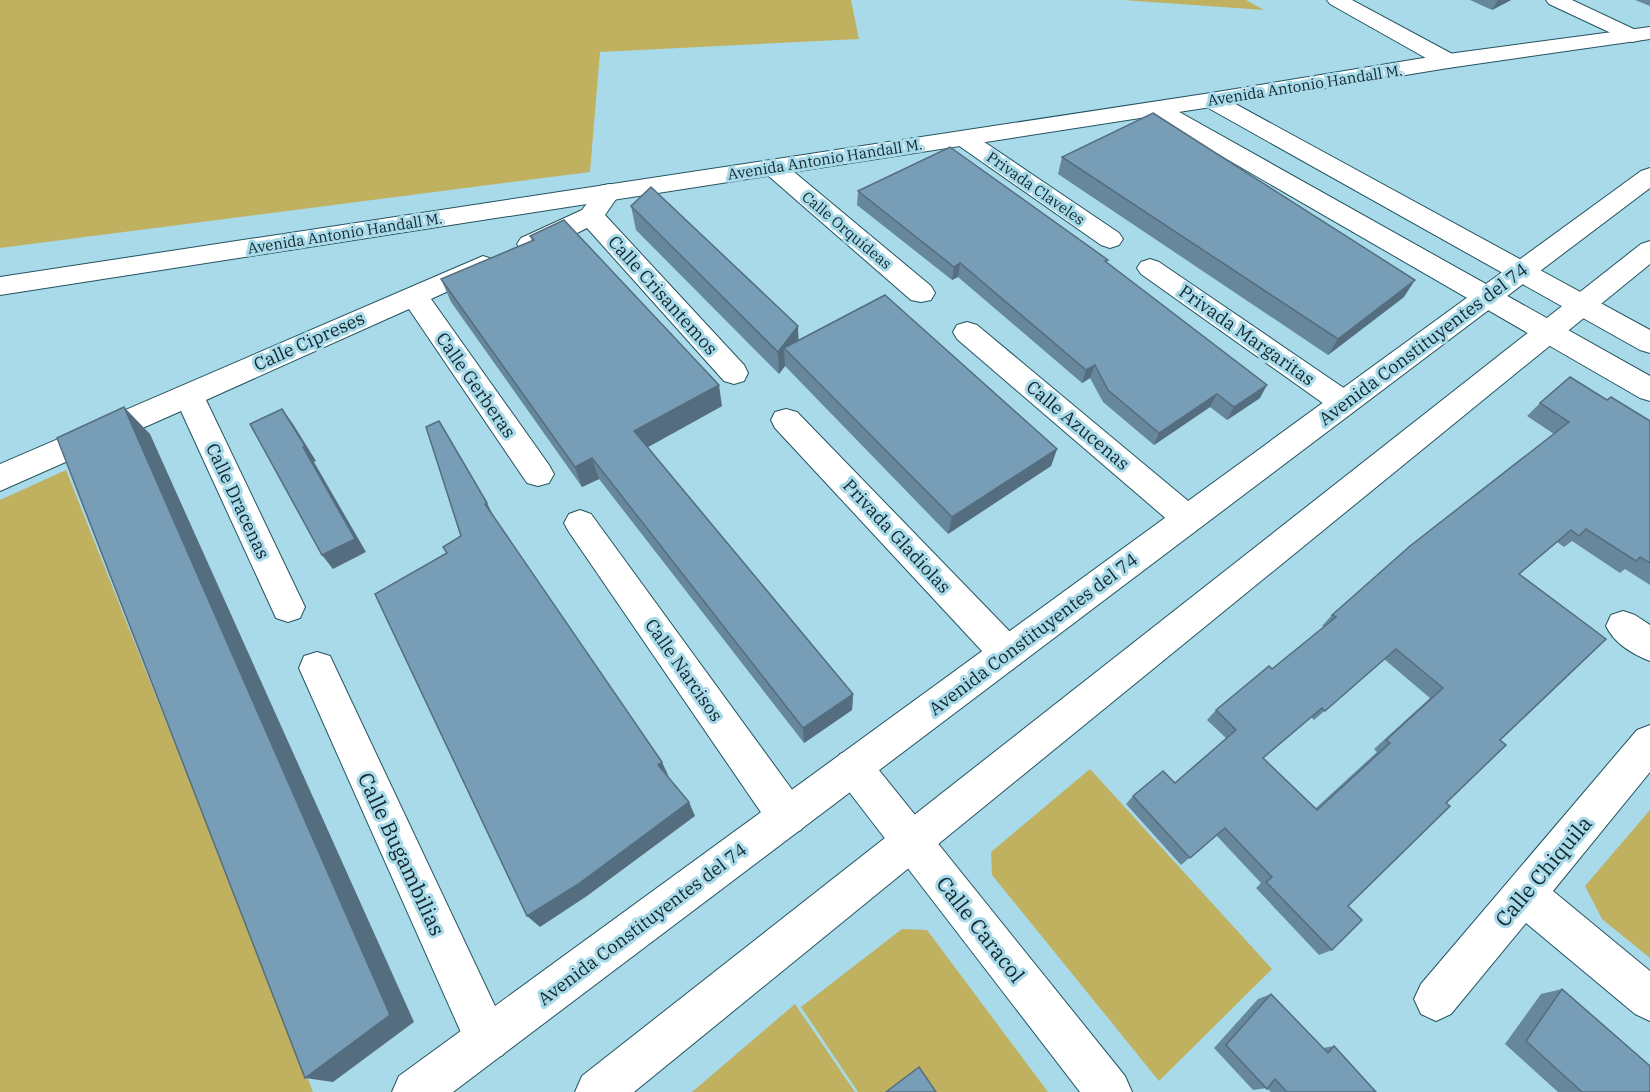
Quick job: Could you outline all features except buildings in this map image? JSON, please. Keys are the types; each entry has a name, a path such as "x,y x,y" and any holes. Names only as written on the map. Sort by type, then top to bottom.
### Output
{"street":[{"path":"1337,0 1448,61"},
{"path":"1556,0 1642,35"},
{"name":"Avenida Antonio Handall M.","path":"0,286 1157,109 1448,61 1642,35"},
{"path":"1211,100 1523,270 1650,343"},
{"path":"1157,109 1650,390"},
{"name":"Privada Claveles","path":"963,138 1110,239"},
{"name":"Calle Orquídeas","path":"773,167 921,293"},
{"name":"Avenida Constituyentes del 74","path":"415,1092 1650,176"},
{"name":"Calle Cipreses","path":"0,478 591,216 609,192"},
{"name":"Calle Crisantemos","path":"591,216 734,373"},
{"path":"598,1092 1650,250"},
{"name":"Privada Margaritas","path":"1150,268 1344,403"},
{"name":"Calle Gerberas","path":"414,295 538,474"},
{"name":"Calle Azucenas","path":"967,332 1188,519"},
{"name":"Calle Dracenas","path":"189,395 288,607"},
{"name":"Privada Gladiolas","path":"786,420 1007,653"},
{"name":"Calle Narcisos","path":"580,523 787,816"},
{"name":"Calle Bugambilias","path":"317,668 487,1039"},
{"name":"Calle Chiquila","path":"1436,999 1650,743"},
{"name":"Calle Caracol","path":"853,767 1109,1092"},
{"path":"1524,894 1650,999"}],"shaded area":[{"path":"0,0 851,0 859,39 600,52 590,172 0,248"},
{"path":"1123,0 1246,0 1264,10"},
{"path":"66,470 313,1092 0,1092 0,500"},
{"path":"1090,769 1272,969 1159,1081 992,875 991,852"},
{"path":"1650,810 1650,958 1602,919 1585,886"},
{"path":"902,929 927,930 1048,1092 858,1092 801,1007"},
{"path":"795,1004 855,1092 692,1092"}]}
